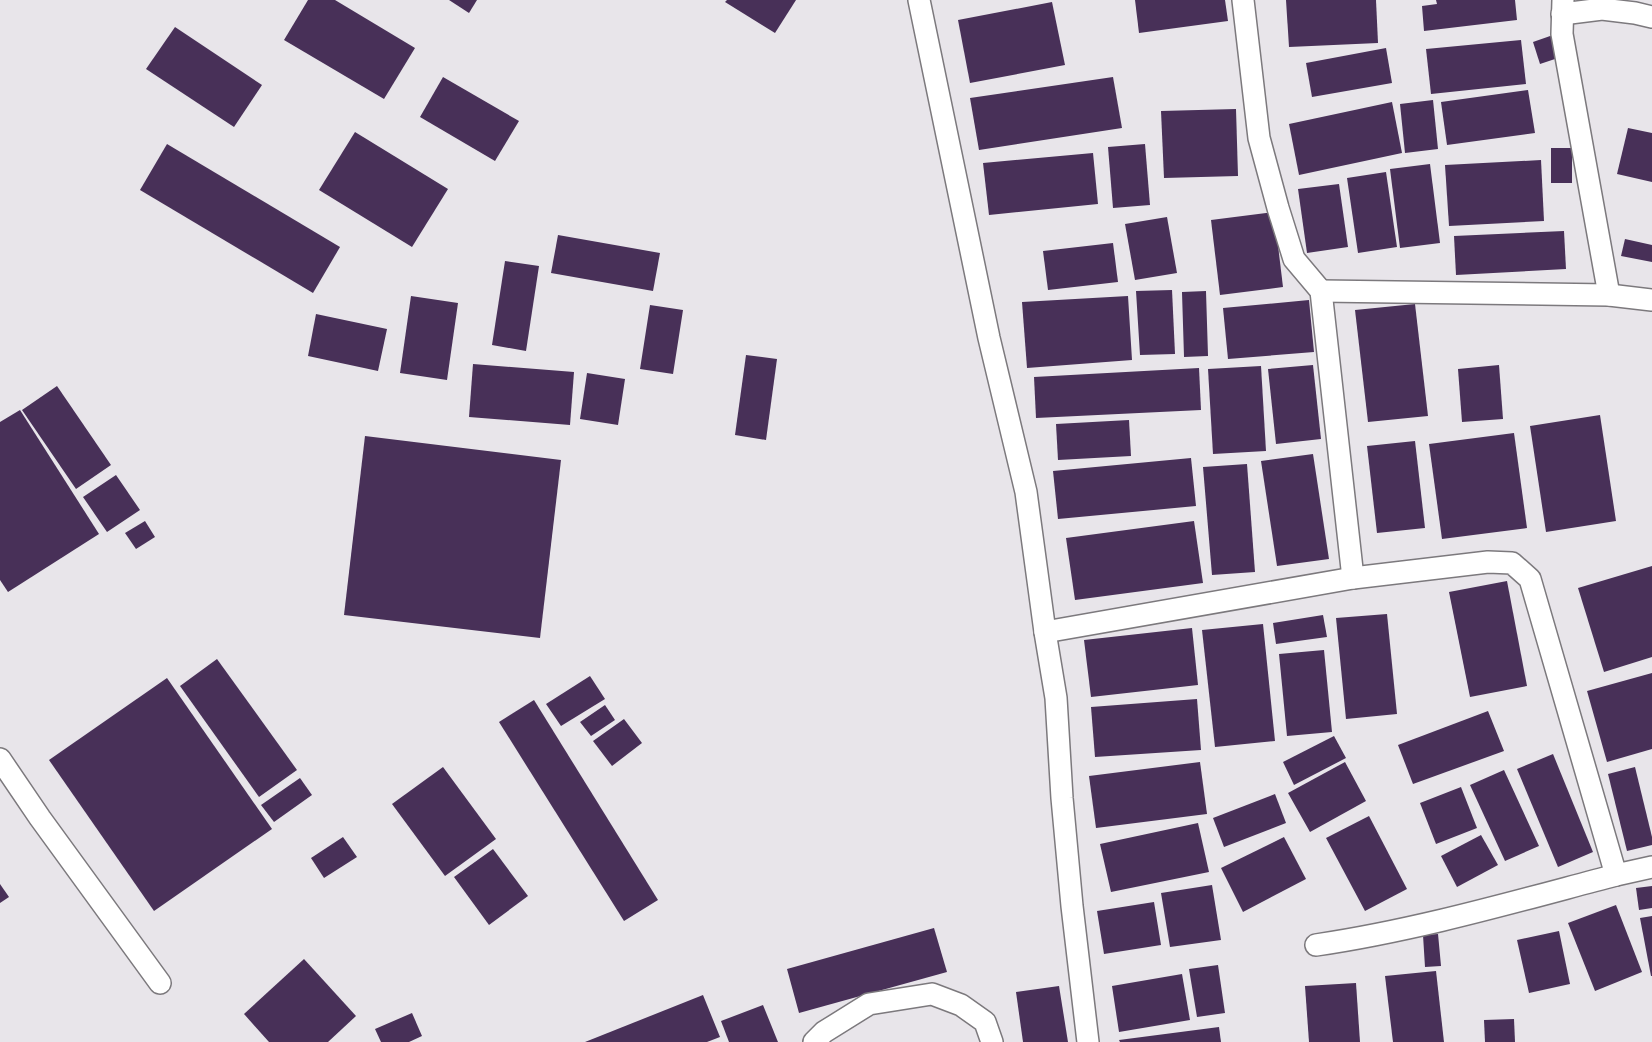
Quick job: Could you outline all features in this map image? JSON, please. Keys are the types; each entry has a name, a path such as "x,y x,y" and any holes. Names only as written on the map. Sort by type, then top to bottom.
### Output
{"street":[{"path":"919,0 989,338 1026,492 1056,698 1071,906 1088,1042"},
{"path":"1242,0 1259,138 1275,198 1294,259 1321,291 1353,578"},
{"path":"1609,295 1562,34 1563,7 1602,9 1652,17"},
{"path":"1321,291 1609,295 1652,300"},
{"path":"1045,632 1353,578 1488,562 1512,563 1530,579 1616,875"},
{"path":"0,759 160,983"},
{"path":"1316,945 1421,926 1652,867"},
{"path":"814,1042 824,1032 869,1004 932,994 961,1005 985,1022 992,1042"}],"building":[{"path":"308,0 335,0 415,48 384,99 284,40"},
{"path":"449,0 477,0 469,13"},
{"path":"727,0 796,0 775,33 725,2"},
{"path":"1135,0 1225,0 1228,21 1139,33"},
{"path":"1286,0 1376,0 1378,43 1289,47"},
{"path":"1436,0 1515,0 1517,20 1424,31 1422,6 1437,4"},
{"path":"1052,2 1065,65 970,83 958,20"},
{"path":"175,27 262,85 234,127 146,69"},
{"path":"1553,35 1561,57 1540,64 1533,42"},
{"path":"1521,40 1526,84 1431,94 1426,49"},
{"path":"1386,48 1392,83 1312,97 1306,63"},
{"path":"443,77 519,121 495,161 420,117"},
{"path":"1113,77 1122,128 979,150 970,98"},
{"path":"1528,90 1535,133 1447,145 1441,102"},
{"path":"1433,100 1438,149 1405,153 1400,104"},
{"path":"1392,102 1402,153 1299,175 1289,124"},
{"path":"1236,109 1238,176 1164,178 1161,111"},
{"path":"1628,128 1652,133 1652,182 1617,174"},
{"path":"355,132 448,189 412,247 319,190"},
{"path":"167,144 340,247 313,293 140,190"},
{"path":"1145,144 1150,205 1113,208 1108,147"},
{"path":"1551,148 1572,148 1572,183 1551,183"},
{"path":"1093,153 1098,204 989,215 983,163"},
{"path":"1541,160 1544,221 1449,226 1445,165"},
{"path":"1430,164 1440,243 1400,248 1390,169"},
{"path":"1386,172 1397,247 1358,253 1347,178"},
{"path":"1339,184 1348,247 1307,253 1298,189"},
{"path":"1274,212 1283,287 1220,295 1211,220"},
{"path":"1167,217 1177,273 1135,280 1125,224"},
{"path":"1564,231 1566,269 1456,275 1454,236"},
{"path":"558,235 660,253 653,291 551,273"},
{"path":"1625,239 1652,245 1652,262 1621,256"},
{"path":"1113,243 1118,282 1048,290 1043,251"},
{"path":"505,261 539,266 526,351 492,345"},
{"path":"1172,290 1175,354 1140,355 1136,291"},
{"path":"1206,291 1208,356 1184,357 1182,292"},
{"path":"411,296 458,303 447,380 400,373"},
{"path":"1128,296 1132,360 1027,368 1022,302"},
{"path":"1309,300 1314,352 1228,359 1223,308"},
{"path":"1415,304 1428,416 1368,422 1355,310"},
{"path":"650,305 683,310 673,374 640,369"},
{"path":"316,314 387,329 378,371 308,356"},
{"path":"746,355 777,359 766,440 735,435"},
{"path":"473,364 574,372 570,425 469,417"},
{"path":"1313,365 1321,439 1276,444 1268,369"},
{"path":"1499,365 1503,419 1462,422 1458,369"},
{"path":"1261,366 1266,451 1213,454 1208,369"},
{"path":"1199,368 1201,410 1036,418 1034,377"},
{"path":"587,373 625,379 618,425 580,419"},
{"path":"57,386 111,465 76,489 22,410"},
{"path":"20,410 99,534 8,592 0,580 0,422"},
{"path":"1600,415 1616,521 1546,532 1530,426"},
{"path":"1129,420 1131,456 1058,460 1056,424"},
{"path":"1514,433 1527,528 1442,539 1429,444"},
{"path":"365,436 561,460 540,638 344,615"},
{"path":"1415,441 1425,528 1377,533 1367,446"},
{"path":"1313,454 1329,559 1277,566 1261,461"},
{"path":"1191,458 1196,506 1058,519 1053,471"},
{"path":"1247,464 1255,572 1212,575 1203,467"},
{"path":"116,475 140,510 107,532 83,497"},
{"path":"145,521 155,537 136,549 125,533"},
{"path":"1194,521 1203,583 1075,600 1066,538"},
{"path":"1652,566 1652,657 1604,672 1578,588"},
{"path":"1507,581 1527,686 1470,697 1449,592"},
{"path":"1387,614 1397,714 1346,719 1336,618"},
{"path":"1323,615 1327,637 1276,644 1273,623"},
{"path":"1263,624 1275,741 1215,747 1202,630"},
{"path":"1192,628 1198,685 1091,697 1084,640"},
{"path":"1324,650 1332,732 1287,736 1279,654"},
{"path":"217,659 297,770 259,797 180,686"},
{"path":"1652,673 1652,749 1607,762 1587,691"},
{"path":"590,676 605,699 561,726 546,704"},
{"path":"167,678 272,829 154,911 49,760"},
{"path":"1197,699 1201,750 1095,757 1091,707"},
{"path":"534,700 658,900 624,921 499,722"},
{"path":"605,705 615,720 591,736 580,722"},
{"path":"1488,711 1504,751 1413,784 1398,745"},
{"path":"624,719 642,743 612,766 593,741"},
{"path":"1334,736 1346,758 1294,785 1283,762"},
{"path":"1553,754 1593,852 1558,867 1517,769"},
{"path":"1200,762 1207,814 1096,828 1089,776"},
{"path":"1345,762 1366,801 1310,832 1288,793"},
{"path":"443,767 496,839 445,876 392,804"},
{"path":"1635,767 1652,845 1627,851 1608,774"},
{"path":"1504,770 1539,846 1505,861 1470,785"},
{"path":"300,778 312,795 274,822 261,805"},
{"path":"1461,787 1477,828 1436,844 1420,803"},
{"path":"1275,794 1286,823 1224,847 1213,818"},
{"path":"1369,816 1407,889 1365,911 1326,838"},
{"path":"1198,823 1209,872 1111,892 1100,844"},
{"path":"1481,835 1498,865 1457,887 1441,856"},
{"path":"343,837 357,857 324,878 311,858"},
{"path":"1284,837 1306,879 1243,912 1221,868"},
{"path":"493,849 528,896 489,925 454,877"},
{"path":"0,884 9,897 0,903"},
{"path":"1212,885 1221,940 1170,947 1161,893"},
{"path":"1652,886 1652,908 1639,910 1636,888"},
{"path":"1154,902 1161,945 1104,954 1097,911"},
{"path":"1616,905 1642,972 1595,991 1568,923"},
{"path":"1652,916 1652,976 1651,976 1640,918"},
{"path":"934,928 947,972 799,1013 787,969"},
{"path":"1559,931 1570,984 1529,993 1517,940"},
{"path":"1438,934 1441,966 1425,967 1423,935"},
{"path":"304,959 356,1016 328,1042 269,1042 244,1014"},
{"path":"1218,965 1225,1013 1197,1017 1189,969"},
{"path":"1436,971 1444,1042 1393,1042 1385,976"},
{"path":"1182,974 1190,1020 1119,1032 1112,986"},
{"path":"1356,983 1360,1042 1309,1042 1305,986"},
{"path":"1059,986 1068,1042 1023,1042 1016,992"},
{"path":"703,995 720,1037 707,1042 585,1042"},
{"path":"763,1005 778,1042 729,1042 721,1021"},
{"path":"412,1013 422,1036 409,1042 381,1042 375,1029"},
{"path":"1514,1019 1515,1042 1485,1042 1484,1020"},
{"path":"1219,1027 1221,1042 1120,1042 1119,1040"}]}
